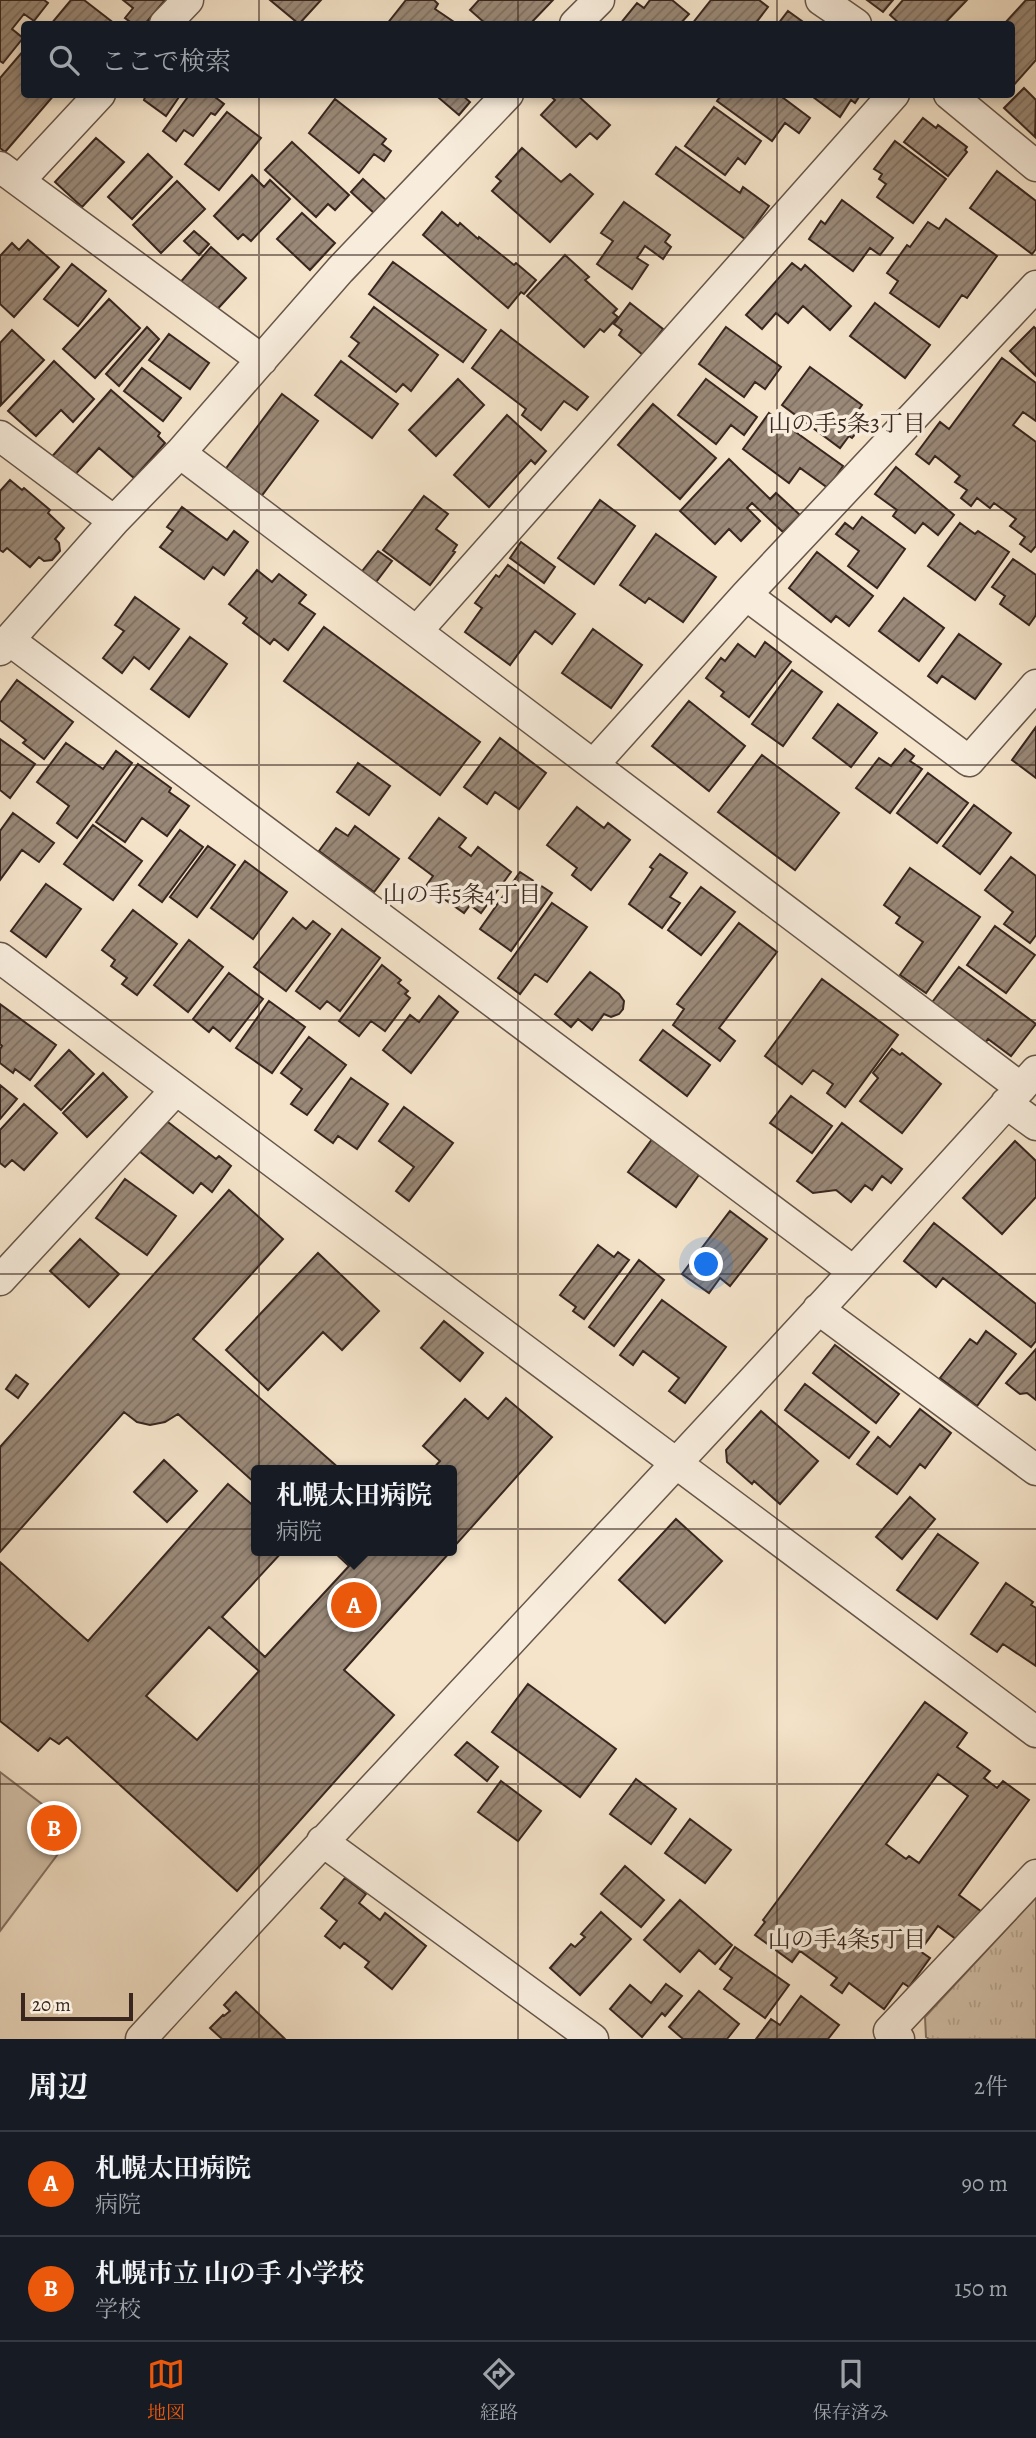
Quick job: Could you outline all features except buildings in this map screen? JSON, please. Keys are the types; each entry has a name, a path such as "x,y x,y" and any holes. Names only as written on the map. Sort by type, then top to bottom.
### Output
{"street":[{"path":"169,21 188,0"},
{"path":"578,21 599,0"},
{"path":"821,0 852,21"},
{"path":"96,98 10,174 262,360"},
{"path":"504,98 340,270 180,453 114,521 5,645 853,1271"},
{"path":"417,631 890,98"},
{"path":"954,98 1036,166"},
{"path":"594,764 746,595 1036,286"},
{"path":"0,436 114,521"},
{"path":"180,453 1021,1087 1036,1125"},
{"path":"746,595 969,761 1036,685"},
{"path":"3,966 1036,1732"},
{"path":"141,2039 322,1841 818,1310 1021,1087"},
{"path":"0,1280 175,1091"},
{"path":"818,1310 1036,1470"},
{"path":"322,1841 593,2039"},
{"path":"899,2039 889,2031 1036,1875"}],"green space":[{"path":"0,1772 76,1830 0,1931"},
{"path":"1036,1897 1036,2039 926,2037 925,2017"}],"place":[{"name":"札幌太田病院","path":"354,1605"},
{"name":"札幌市立 山の手 小学校","path":"54,1828"}],"district":[{"name":"山の手5条3丁目","path":"847,423"},
{"name":"山の手5条4丁目","path":"462,894"},
{"name":"山の手4条5丁目","path":"847,1939"}]}
